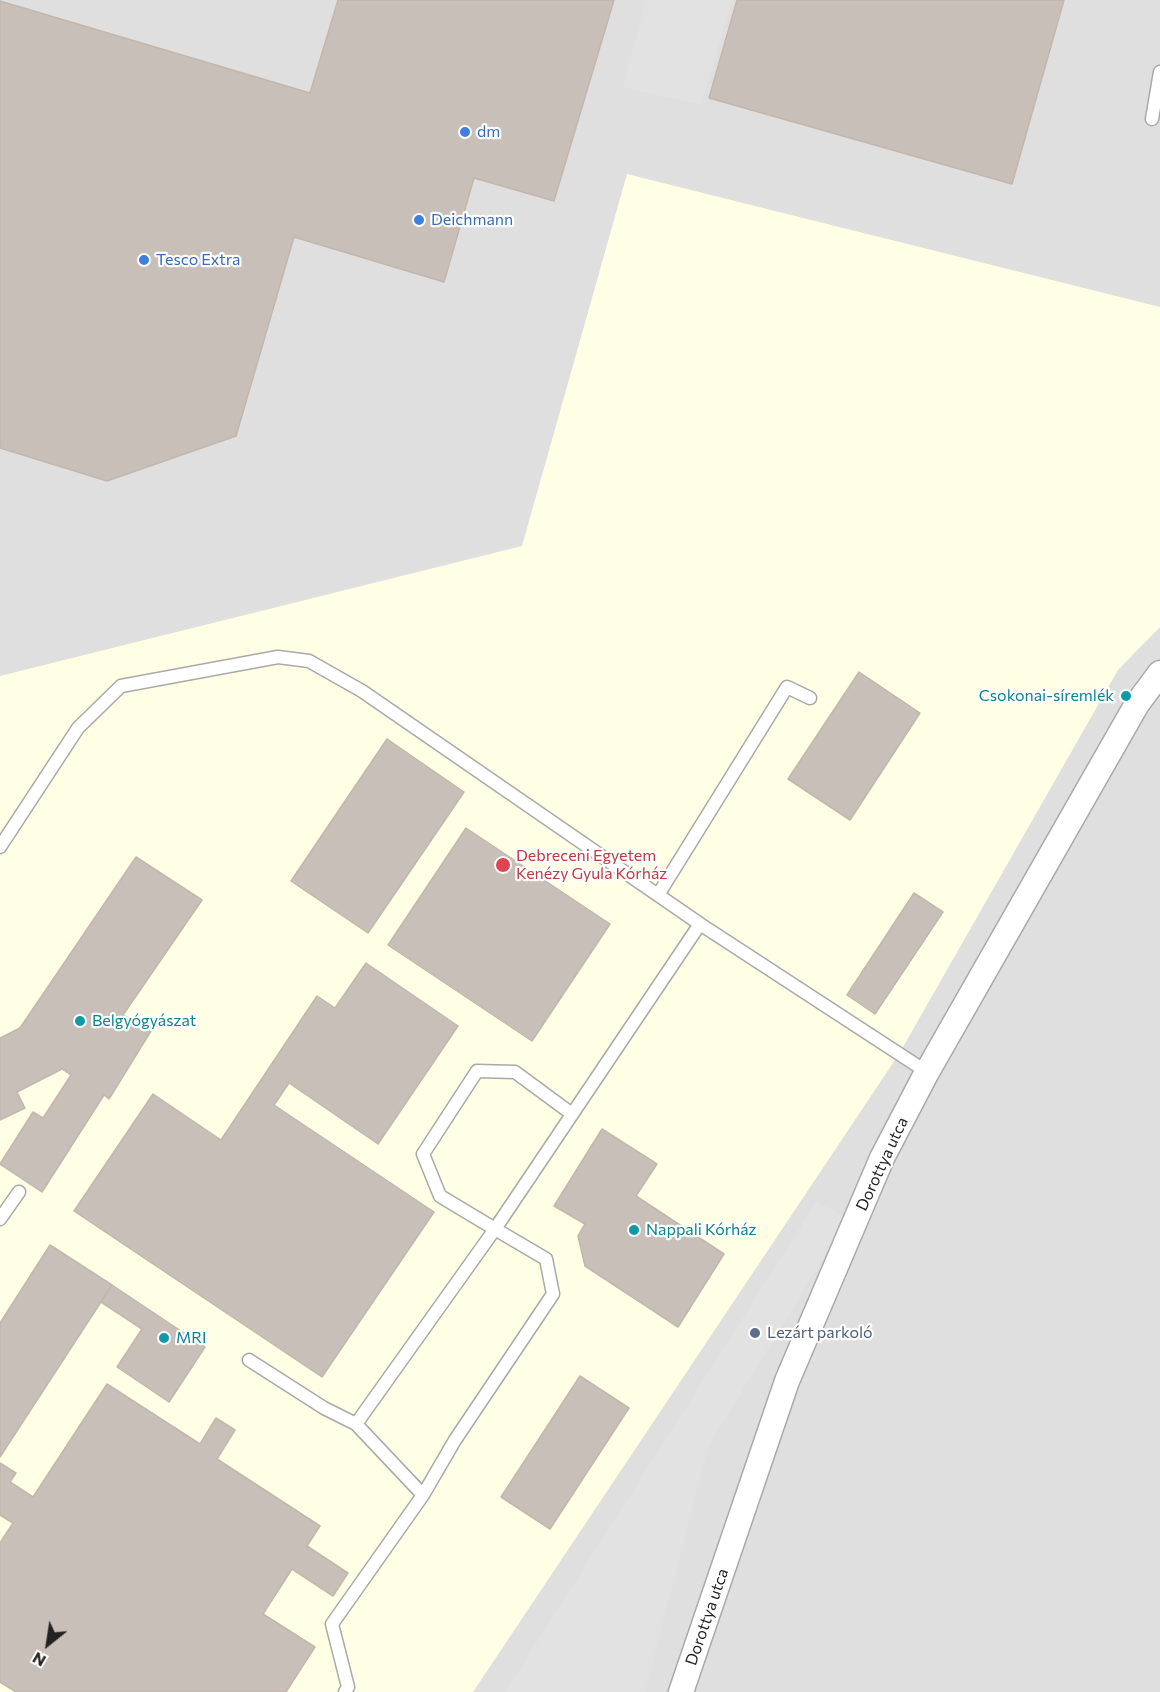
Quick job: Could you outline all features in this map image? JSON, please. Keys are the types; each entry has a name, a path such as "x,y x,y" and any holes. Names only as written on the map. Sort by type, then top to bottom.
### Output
{"street":[{"name":"Dorottya utca","path":"681,1692 787,1381 882,1158 927,1072 1137,704 1160,674"}],"lane":[{"path":"1152,119 1160,72"},
{"path":"0,847 78,728 121,686 278,657 309,661 362,691 700,924 927,1072"},
{"path":"658,895 787,687 810,699"},
{"path":"356,1424 495,1229 700,924"},
{"path":"345,1692 348,1687 332,1624 423,1495 455,1440 553,1294 546,1259 440,1196 423,1154 477,1071 515,1072 572,1114"},
{"path":"0,1219 19,1192"},
{"path":"249,1360 324,1408 356,1424 423,1495"}],"shaded area":[{"path":"0,0 1160,0 1160,1692 0,1692"},
{"path":"646,0 732,0 701,105 623,87"},
{"name":"Debreceni Egyetem Kenézy Gyula Kórház","path":"627,174 1160,307 1160,627 1118,670 899,1054 473,1692 0,1692 0,676 522,546"},
{"name":"Lezárt parkoló","path":"817,1201 847,1219 708,1447 645,1692 505,1692"}],"building":[{"name":"Tesco Extra","path":"338,0 614,0 554,201 474,178 444,282 294,237 236,436 107,481 0,448 0,1 310,93"},
{"path":"737,0 1064,0 1012,184 709,98"},
{"path":"859,672 920,713 850,820 788,779"},
{"path":"387,739 464,792 368,933 291,881"},
{"path":"466,828 610,924 532,1041 388,945"},
{"name":"Belgyógyászat","path":"136,857 202,900 123,1015 151,1031 109,1099 104,1095 42,1192 0,1164 33,1112 43,1118 71,1075 62,1069 17,1092 25,1108 0,1120 0,1038 20,1028"},
{"path":"914,893 943,912 875,1014 847,995"},
{"path":"366,963 458,1026 378,1144 289,1083 274,1105 434,1212 322,1377 74,1211 153,1094 221,1140 317,996 335,1008"},
{"name":"Nappali Kórház","path":"602,1129 657,1164 636,1196 724,1254 678,1327 585,1266 578,1236 585,1224 554,1206"},
{"path":"50,1245 112,1285 0,1457 0,1323"},
{"name":"MRI","path":"112,1285 205,1347 169,1402 117,1367 142,1329 101,1302"},
{"path":"580,1376 629,1408 550,1529 501,1497"},
{"path":"107,1384 200,1444 216,1418 235,1430 217,1459 320,1526 307,1546 348,1573 333,1596 292,1569 263,1614 315,1647 286,1692 16,1692 0,1682 0,1543 13,1523 0,1515 0,1463 16,1473 10,1482 33,1497"}],"place":[{"name":"dm","path":"465,132"},
{"name":"Deichmann","path":"419,220"},
{"name":"Tesco Extra","path":"144,260"},
{"name":"Csokonai-síremlék","path":"1126,696"},
{"name":"Debreceni Egyetem Kenézy Gyula Kórház","path":"503,865"},
{"name":"Belgyógyászat","path":"80,1021"},
{"name":"Nappali Kórház","path":"634,1230"},
{"name":"Lezárt parkoló","path":"755,1333"},
{"name":"MRI","path":"164,1338"}]}
